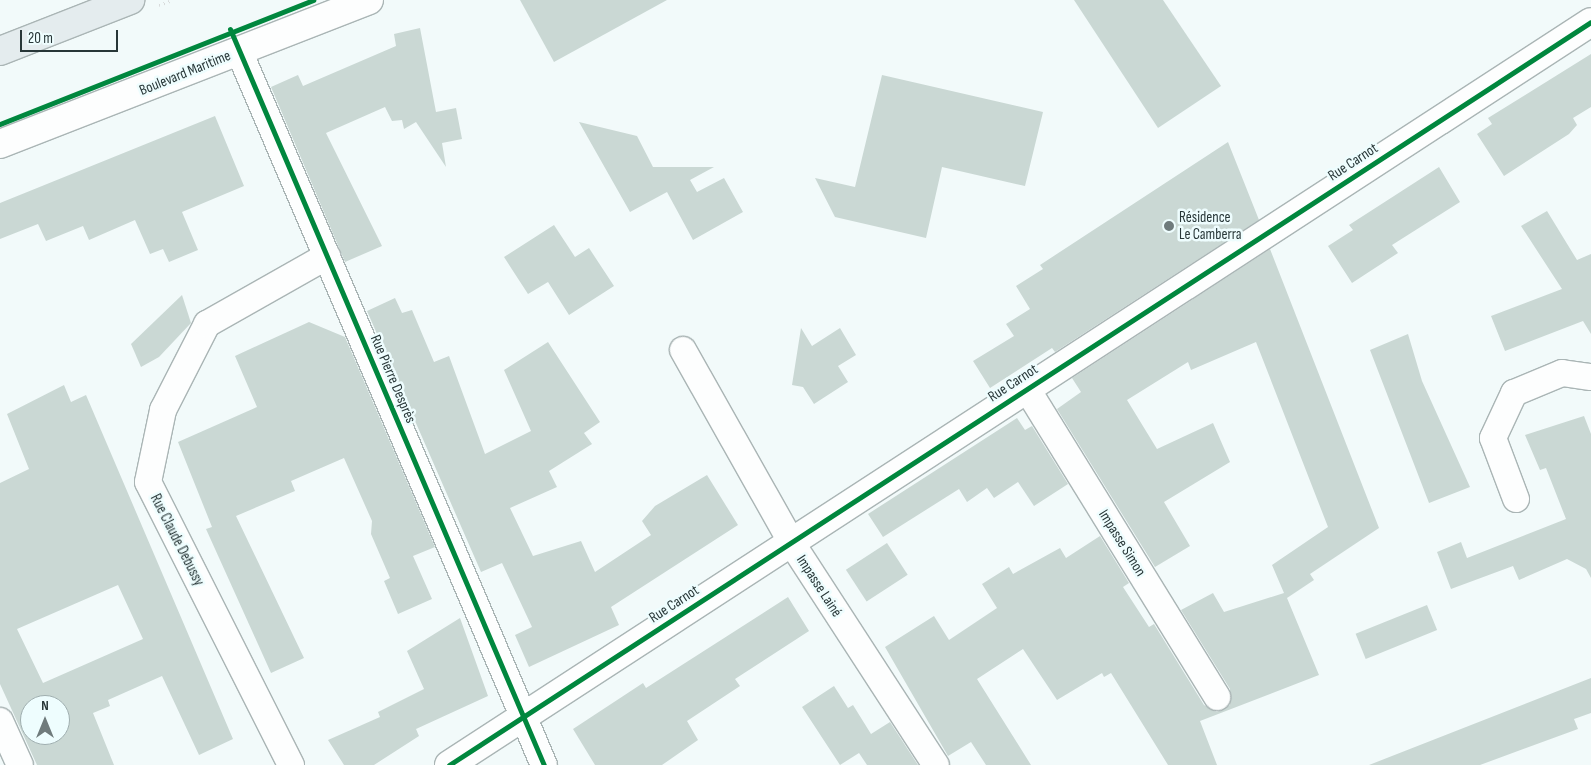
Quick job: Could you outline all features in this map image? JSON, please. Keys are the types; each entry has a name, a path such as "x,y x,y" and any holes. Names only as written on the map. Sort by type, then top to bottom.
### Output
{"main road":[{"path":"0,51 130,0"}],"street":[{"name":"Boulevard Maritime","path":"0,144 369,0"},
{"name":"Rue Carnot","path":"450,765 1591,22"},
{"name":"Rue Pierre Desprès","path":"239,51 525,716 544,765"},
{"name":"Rue Claude Debussy","path":"291,765 148,482 163,410 208,324 327,256"},
{"name":"Impasse Lainé","path":"683,350 791,542 936,765"},
{"path":"1516,499 1493,438 1514,393 1562,372 1591,377"},
{"name":"Impasse Simon","path":"1027,389 1217,697"},
{"path":"0,721 20,765"}],"building":[{"path":"520,0 667,0 554,62"},
{"path":"1074,0 1163,0 1221,86 1158,128"},
{"path":"420,28 436,112 456,108 462,139 442,143 446,167 416,122 404,129 402,120 392,121 385,107 326,133 382,246 345,262 271,87 298,75 303,86 396,46 394,34"},
{"path":"1591,54 1591,107 1573,118 1577,125 1569,134 1504,176 1477,134 1492,124 1488,118"},
{"path":"882,75 1043,112 1025,186 942,167 926,238 835,217 815,178 855,187"},
{"path":"215,116 244,186 182,212 198,250 169,262 163,249 150,254 135,220 89,240 83,226 46,241 38,224 0,239 0,203"},
{"path":"579,122 637,136 653,167 714,167 690,180 697,192 724,178 743,212 693,240 667,192 630,212"},
{"name":"Résidence Le Camberra","path":"1228,142 1259,220 1055,352 1052,348 990,388 973,361 1014,336 1006,324 1030,309 1016,286 1043,269 1040,265"},
{"path":"1439,167 1460,202 1392,245 1398,253 1352,283 1328,246 1353,230 1349,225"},
{"path":"1547,211 1577,260 1591,254 1591,334 1583,321 1505,351 1491,316 1562,289 1521,226"},
{"path":"554,225 575,257 589,248 614,286 569,315 548,282 528,294 504,257"},
{"path":"1270,249 1379,528 1310,574 1314,580 1287,598 1319,675 1200,721 1217,765 1168,765 1111,673 1104,677 1102,673 1057,700 1023,649 977,679 1031,765 986,765 971,742 948,756 885,647 934,616 949,640 997,608 982,584 1009,567 1013,574 1060,548 1066,558 1100,536 1129,583 1123,587 1149,627 1154,624 1204,705 1217,712 1230,705 1230,689 1181,610 1213,593 1224,612 1284,593 1272,565 1328,527 1256,342 1191,370 1188,362 1127,400 1157,449 1213,423 1230,462 1164,502 1190,546 1155,567 1057,409 1081,392 1072,378"},
{"path":"182,295 191,323 159,357 141,367 131,344"},
{"path":"395,298 402,313 412,310 434,362 449,356 485,454 531,431 504,370 548,342 600,422 584,433 592,444 549,471 557,487 510,508 533,556 581,541 595,572 651,535 642,521 655,506 707,475 738,525 611,607 619,625 529,667 515,635 532,627 502,563 481,572 367,311"},
{"path":"309,322 345,337 435,547 413,556 432,599 398,614 384,581 390,578 371,534 372,521 344,458 291,481 295,491 236,516 304,658 271,673 206,529 212,527 178,442 257,407 235,356"},
{"path":"801,328 812,346 840,328 856,355 838,366 848,382 814,404 803,387 792,385"},
{"path":"1408,334 1422,381 1470,487 1429,503 1370,350"},
{"path":"64,385 71,402 86,395 233,739 199,755 162,676 108,700 110,706 93,713 114,765 37,765 28,745 70,745 70,695 20,695 20,728 0,684 0,483 29,469 7,414","holes":["118,585 143,639 43,683 17,629"]},
{"path":"1584,416 1591,434 1591,578 1586,569 1567,559 1519,580 1513,566 1451,589 1437,552 1461,542 1467,558 1566,519 1546,468 1540,470 1525,435"},
{"path":"1017,418 1025,430 1032,426 1068,484 1034,506 1018,482 994,498 987,488 967,502 959,489 883,537 868,514"},
{"path":"887,543 908,575 867,602 846,570"},
{"path":"788,597 809,631 735,679 740,686 687,721 698,740 662,765 595,765 573,729 643,683 646,688"},
{"path":"1427,605 1437,630 1366,659 1356,634"},
{"path":"460,618 488,696 416,729 419,736 374,765 344,765 328,740 380,717 378,712 424,689 407,651"},
{"path":"1591,678 1591,713 1574,719 1578,729 1480,765 1369,765"},
{"path":"834,686 848,708 853,705 871,734 890,722 918,765 867,765 859,753 840,765 802,707"}],"cycle path":[{"path":"0,124 313,0"},
{"path":"449,765 1591,22"},
{"path":"230,29 544,765"}],"place":[{"name":"Résidence Le Camberra","path":"1169,226"}]}
